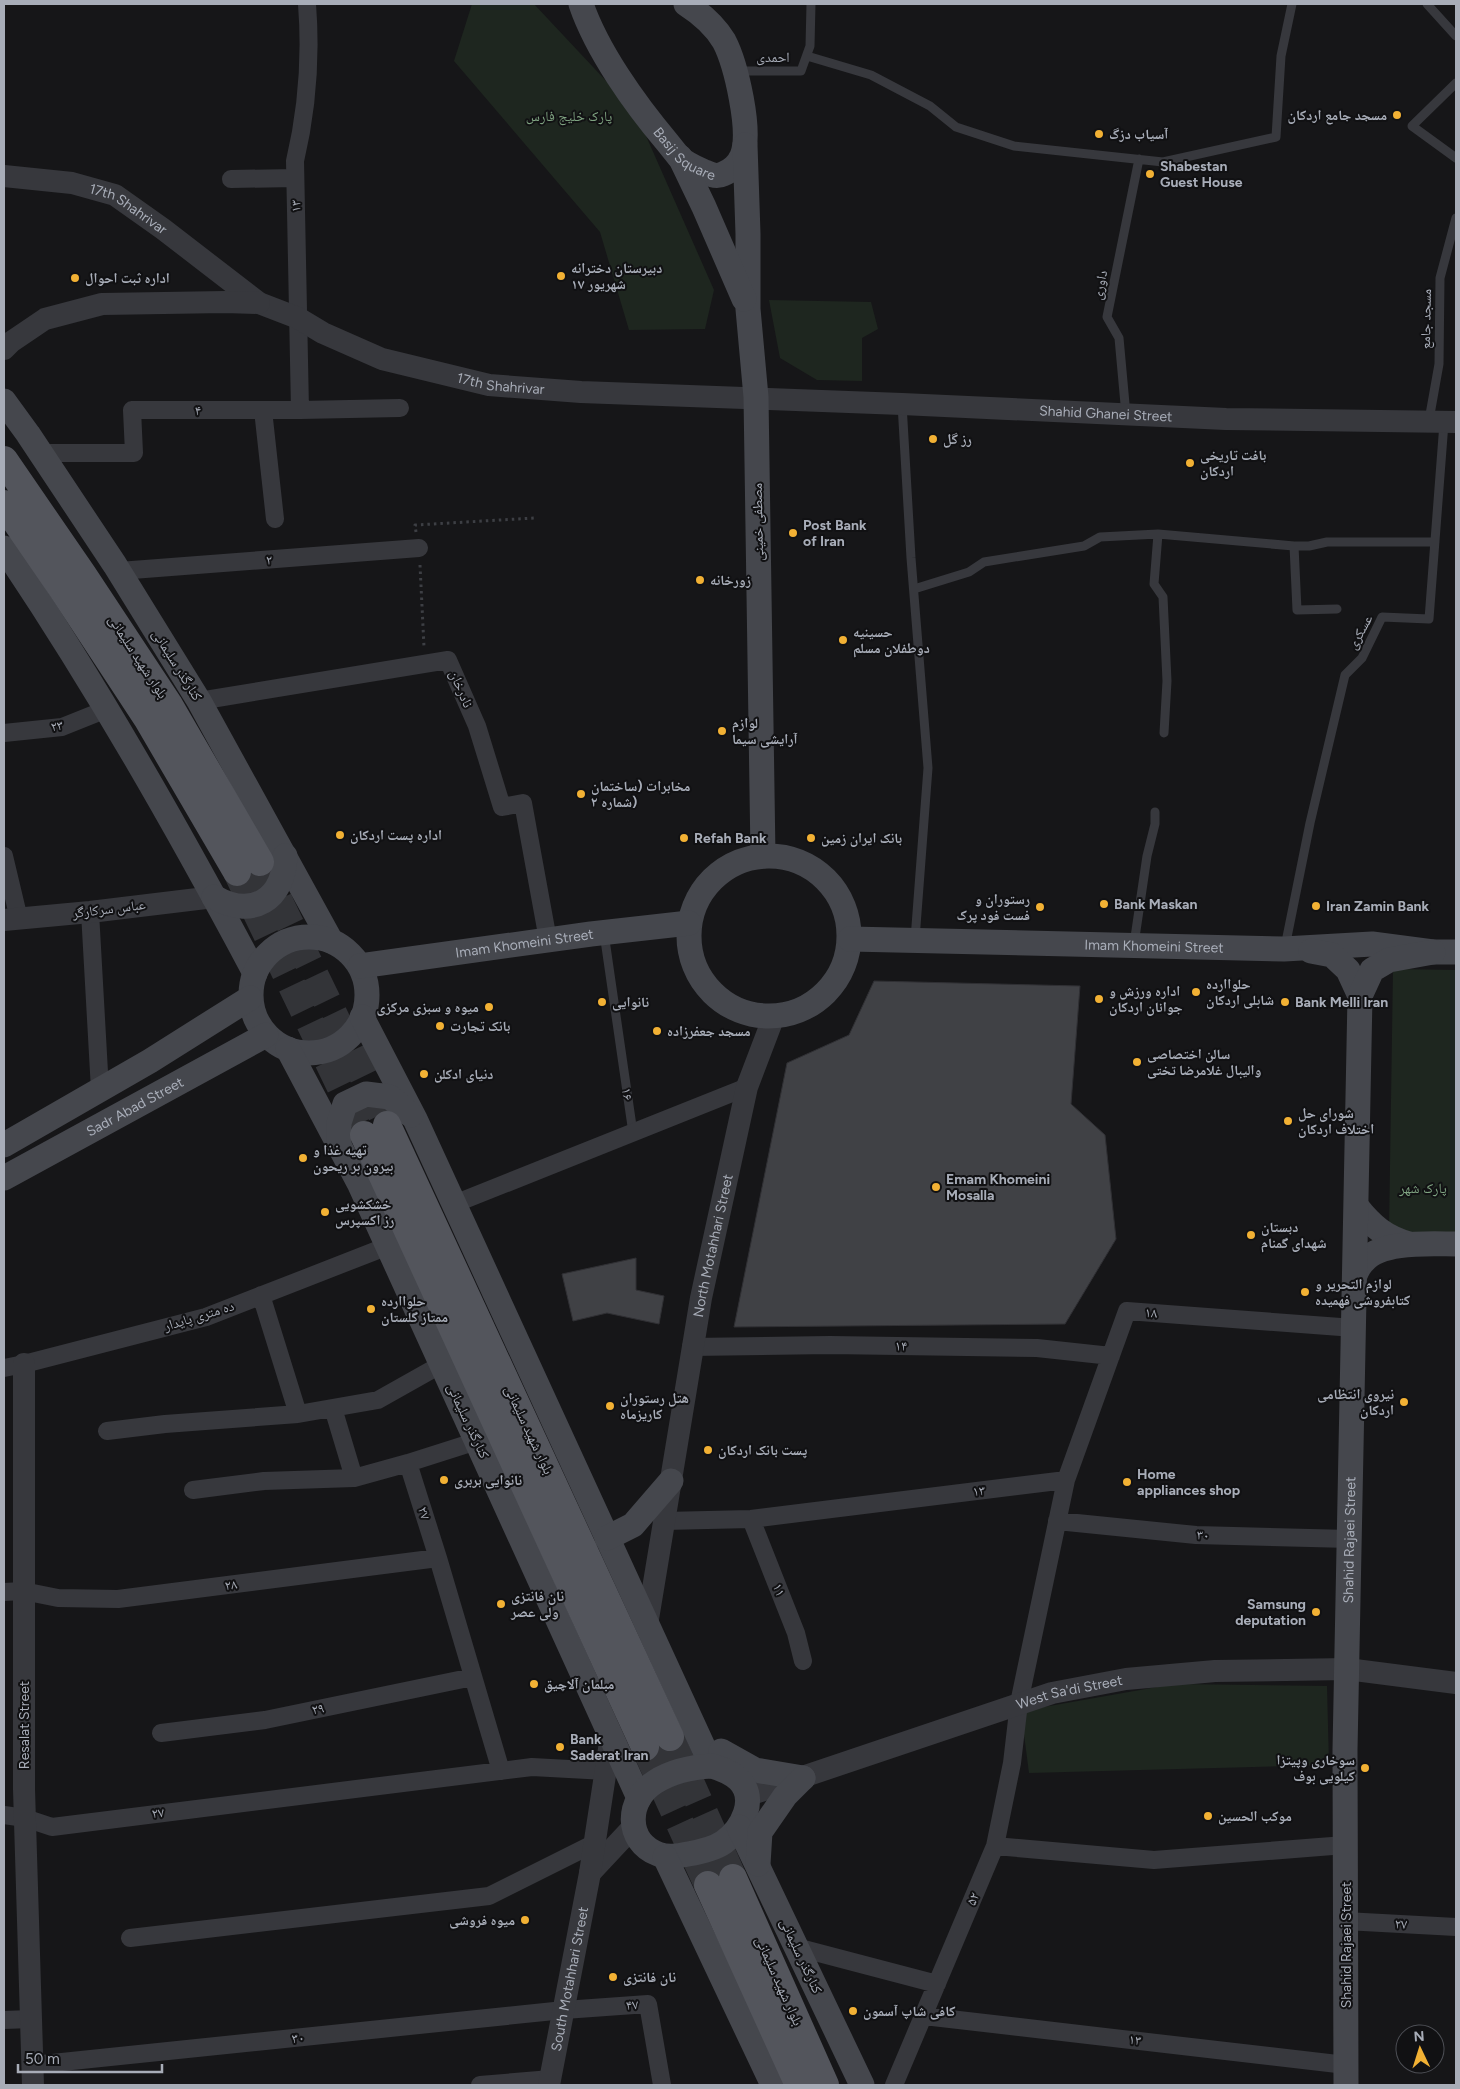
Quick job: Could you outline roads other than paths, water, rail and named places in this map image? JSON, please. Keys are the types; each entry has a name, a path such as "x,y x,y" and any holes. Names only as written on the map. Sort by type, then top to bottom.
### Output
{"main road":[{"name":"Basij Square","path":"567,4 584,12 635,102 680,158 691,166 712,175 722,175 738,164 745,145"},
{"path":"686,4 697,11 718,32 724,41 735,71 743,117 745,145"},
{"name":"مصطفی خمینی","path":"745,145 748,309 756,398 763,856"},
{"name":"مصطفی خمینی","path":"680,158 704,207 748,309"},
{"name":"کنارگذر سلیمانی","path":"4,401 41,453 119,571 199,701 260,864 331,941"},
{"name":"بلوار شهید سلیمانی","path":"4,460 83,574 169,705 260,864"},
{"name":"بلوار شهید سلیمانی","path":"4,504 147,718 260,864"},
{"path":"4,548 42,605 135,755 255,973"},
{"path":"763,856 790,858 815,869 834,888 838,896 846,913 850,939 845,962 834,983 818,1000 798,1011 774,1016 750,1014 728,1005 710,990 696,970 689,947 689,923 698,898 714,877 737,862 763,856"},
{"path":"214,897 227,904 242,907 257,904 270,897 280,886 284,871 260,864"},
{"name":"Imam Khomeini Street","path":"360,966 689,923"},
{"path":"313,936 331,941 348,951 360,966 366,980 367,995 362,1017 357,1028 344,1042 326,1050 307,1053 288,1049 276,1043 266,1034 255,1018 250,998 255,973 264,957 278,945 295,938 313,936"},
{"name":"Imam Khomeini Street","path":"850,939 1292,949 1372,944 1445,952"},
{"path":"1292,949 1332,955 1348,970 1360,996"},
{"path":"1360,996 1372,970 1389,960 1445,952"},
{"name":"Shahid Rajaei Street","path":"1346,2075 1345,1845 1347,1669 1360,996"},
{"path":"4,1145 100,1090 250,998"},
{"path":"362,1017 415,1119 712,1766"},
{"name":"Sadr Abad Street","path":"4,1178 266,1034"},
{"name":"کنارگذر سلیمانی","path":"288,1049 360,1185 639,1798"},
{"path":"339,1144 338,1123 345,1104 366,1094 390,1097 415,1119"},
{"name":"بلوار شهید سلیمانی","path":"645,1747 375,1130 670,1736"},
{"path":"1357,1207 1379,1232 1408,1244"},
{"path":"1355,1276 1363,1261 1372,1254 1408,1244 1456,1244"},
{"path":"608,1538 633,1525 671,1481"},
{"path":"698,1736 755,1770 803,1778"},
{"path":"712,1766 729,1772 741,1782 746,1796 746,1814 740,1828 723,1842 703,1852 665,1857 654,1853 639,1842 633,1827 634,1810 639,1798 653,1782 690,1767 712,1766"},
{"path":"758,1867 760,1832 785,1796 803,1778"},
{"name":"کنارگذر سلیمانی","path":"740,1828 862,2085"},
{"path":"665,1857 773,2085"},
{"name":"بلوار شهید سلیمانی","path":"799,2085 720,1881 825,2085"}],"street":[{"name":"۱۳","path":"300,410 295,161 302,128 309,32 307,4"},
{"name":"17th Shahrivar","path":"4,176 72,183 114,195 164,229 259,303 298,318 323,333 382,359 489,385 582,392 756,398"},
{"path":"231,179 295,178"},
{"name":"17th Shahrivar","path":"4,349 11,342 45,319 102,304 259,303"},
{"name":"Shahid Ghanei Street","path":"756,398 1226,419 1443,423"},
{"name":"۴","path":"41,453 134,452 132,410 400,408"},
{"path":"263,410 275,519"},
{"name":"۲","path":"119,571 419,548"},
{"name":"نادرخان","path":"199,701 448,660 477,726 502,807 523,803 548,940"},
{"name":"۲۳","path":"4,733 62,726 107,709"},
{"path":"4,856 11,919"},
{"name":"عباس سرکارگر","path":"11,919 90,912 214,897"},
{"path":"90,912 100,1090"},
{"name":"North Motahhari Street","path":"647,1625 692,1347 747,1087 774,1016"},
{"path":"454,1204 747,1087"},
{"name":"ده متری پایدار","path":"14,1366 206,1317 388,1246"},
{"path":"261,1295 298,1414"},
{"name":"۱۸","path":"1066,1480 1127,1311 1354,1328"},
{"name":"۱۴","path":"692,1347 830,1345 1037,1348 1111,1356"},
{"path":"107,1431 165,1424 298,1414 378,1400 442,1364"},
{"name":"Resalat Street","path":"14,1366 14,1816 31,2018 33,2075"},
{"path":"334,1408 354,1478"},
{"path":"193,1490 264,1480 354,1478 477,1441"},
{"name":"۲۷","path":"408,1463 438,1558 500,1771"},
{"name":"۱۳","path":"664,1521 751,1519 1066,1480"},
{"path":"1019,1703 1066,1480"},
{"name":"۱۱","path":"751,1519 796,1633 803,1661"},
{"name":"۳۰","path":"1057,1522 1196,1535 1350,1539"},
{"name":"۲۸","path":"14,1592 58,1598 118,1599 438,1558"},
{"name":"West Sa'di Street","path":"746,1796 1052,1692 1126,1679 1215,1671 1347,1669 1456,1683"},
{"name":"۲۹","path":"161,1733 265,1720 473,1677"},
{"name":"۵۲","path":"894,2085 995,1846 1012,1763 1019,1703"},
{"name":"South Motahhari Street","path":"550,2082 590,1873 612,1736"},
{"name":"۲۷","path":"14,1816 52,1826 532,1767 606,1771"},
{"path":"590,1873 633,1827"},
{"path":"130,1938 489,1896 595,1843"},
{"path":"995,1846 1154,1860 1345,1845"},
{"name":"۲۷","path":"1346,1921 1456,1927"},
{"path":"796,1947 937,1984"},
{"name":"۴۷","path":"564,2010 648,2004 662,2085"},
{"name":"۳۰","path":"33,2075 564,2010"},
{"name":"۱۳","path":"924,2016 1346,2075"},
{"path":"4,2020 31,2018"},
{"path":"480,2085 550,2082"}],"lane":[{"name":"احمدی","path":"735,71 801,71 810,46 811,4"},
{"path":"806,56 871,74 930,106 956,127 1014,146 1163,162 1276,137 1281,56 1292,4"},
{"path":"1427,4 1456,36"},
{"path":"1456,83 1412,126 1456,158"},
{"name":"داوری","path":"1126,414 1119,338 1107,318 1138,159"},
{"name":"مسجد جامع","path":"1443,423 1439,364 1440,278 1456,218"},
{"path":"902,404 928,768 914,941"},
{"name":"عسکری","path":"1292,949 1310,822 1345,675 1362,658 1382,617 1429,620 1443,423"},
{"path":"914,589 969,572 984,562 1084,546 1100,537 1158,534 1294,546 1310,546 1327,542 1435,542"},
{"path":"1158,534 1154,584 1163,597 1167,681 1164,733"},
{"path":"1294,546 1297,610 1337,609"},
{"path":"1133,946 1147,856 1155,824 1155,812"},
{"name":"۱۶","path":"604,933 633,1133"}],"tunnel":[{"path":"260,862 387,1125"},
{"path":"237,872 364,1135"},
{"path":"670,1737 733,1878"},
{"path":"645,1747 708,1885"}],"place":[{"name":"مسجد جامع اردکان","path":"1397,115"},
{"name":"آسیاب دزگ","path":"1099,134"},
{"name":"Shabestan Guest House","path":"1150,174"},
{"name":"دبیرستان دخترانه ۱۷ شهریور","path":"561,276"},
{"name":"اداره ثبت احوال","path":"75,278"},
{"name":"رز گل","path":"933,439"},
{"name":"بافت تاریخی اردکان","path":"1190,463"},
{"name":"Post Bank of Iran","path":"793,533"},
{"name":"زورخانه","path":"700,580"},
{"name":"حسینیه دوطفلان مسلم","path":"843,640"},
{"name":"لوازم آرایشی سیما","path":"722,731"},
{"name":"مخابرات (ساختمان شماره ۲)","path":"581,794"},
{"name":"اداره پست اردکان","path":"340,835"},
{"name":"Refah Bank","path":"684,838"},
{"name":"بانک ایران زمین","path":"811,838"},
{"name":"Bank Maskan","path":"1104,904"},
{"name":"Iran Zamin Bank","path":"1316,906"},
{"name":"رستوران و فست فود پرک","path":"1040,907"},
{"name":"حلواارده شابلی اردکان","path":"1196,992"},
{"name":"اداره ورزش و جوانان اردکان","path":"1099,999"},
{"name":"نانوایی","path":"602,1002"},
{"name":"Bank Melli Iran","path":"1285,1002"},
{"name":"میوه و سبزی مرکزی","path":"489,1007"},
{"name":"بانک تجارت","path":"440,1026"},
{"name":"مسجد جعفرزاده","path":"657,1031"},
{"name":"سالن اختصاصی والیبال غلامرضا تختی","path":"1137,1062"},
{"name":"دنیای ادکلن","path":"424,1074"},
{"name":"شورای حل اختلاف اردکان","path":"1288,1121"},
{"name":"تهیه غذا و بیرون بر ریحون","path":"303,1158"},
{"name":"Emam Khomeini Mosalla","path":"936,1187"},
{"name":"خشکشویی رز اکسپرس","path":"325,1212"},
{"name":"دبستان شهدای گمنام","path":"1251,1235"},
{"name":"لوازم التحریر و کتابفروشی فهمیده","path":"1305,1292"},
{"name":"حلواارده ممتاز گلستان","path":"371,1309"},
{"name":"نیروی انتظامی اردکان","path":"1404,1402"},
{"name":"هتل رستوران کاریزماه","path":"610,1406"},
{"name":"پست بانک اردکان","path":"708,1450"},
{"name":"نانوایی بربری","path":"444,1480"},
{"name":"Home appliances shop","path":"1127,1482"},
{"name":"نان فانتزی ولی عصر","path":"501,1604"},
{"name":"Samsung deputation","path":"1316,1612"},
{"name":"مبلمان آلاچیق","path":"534,1684"},
{"name":"Bank Saderat Iran","path":"560,1747"},
{"name":"سوخاری وپیتزا کیلویی بوف","path":"1365,1768"},
{"name":"موکب الحسین","path":"1208,1816"},
{"name":"میوه فروشی","path":"525,1920"},
{"name":"نان فانتزی","path":"613,1977"},
{"name":"کافی شاپ آسمون","path":"853,2011"}],"park label":[{"name":"پارک خلیج فارس","path":"569,116"},
{"name":"پارک شهر","path":"1423,1188"}]}
